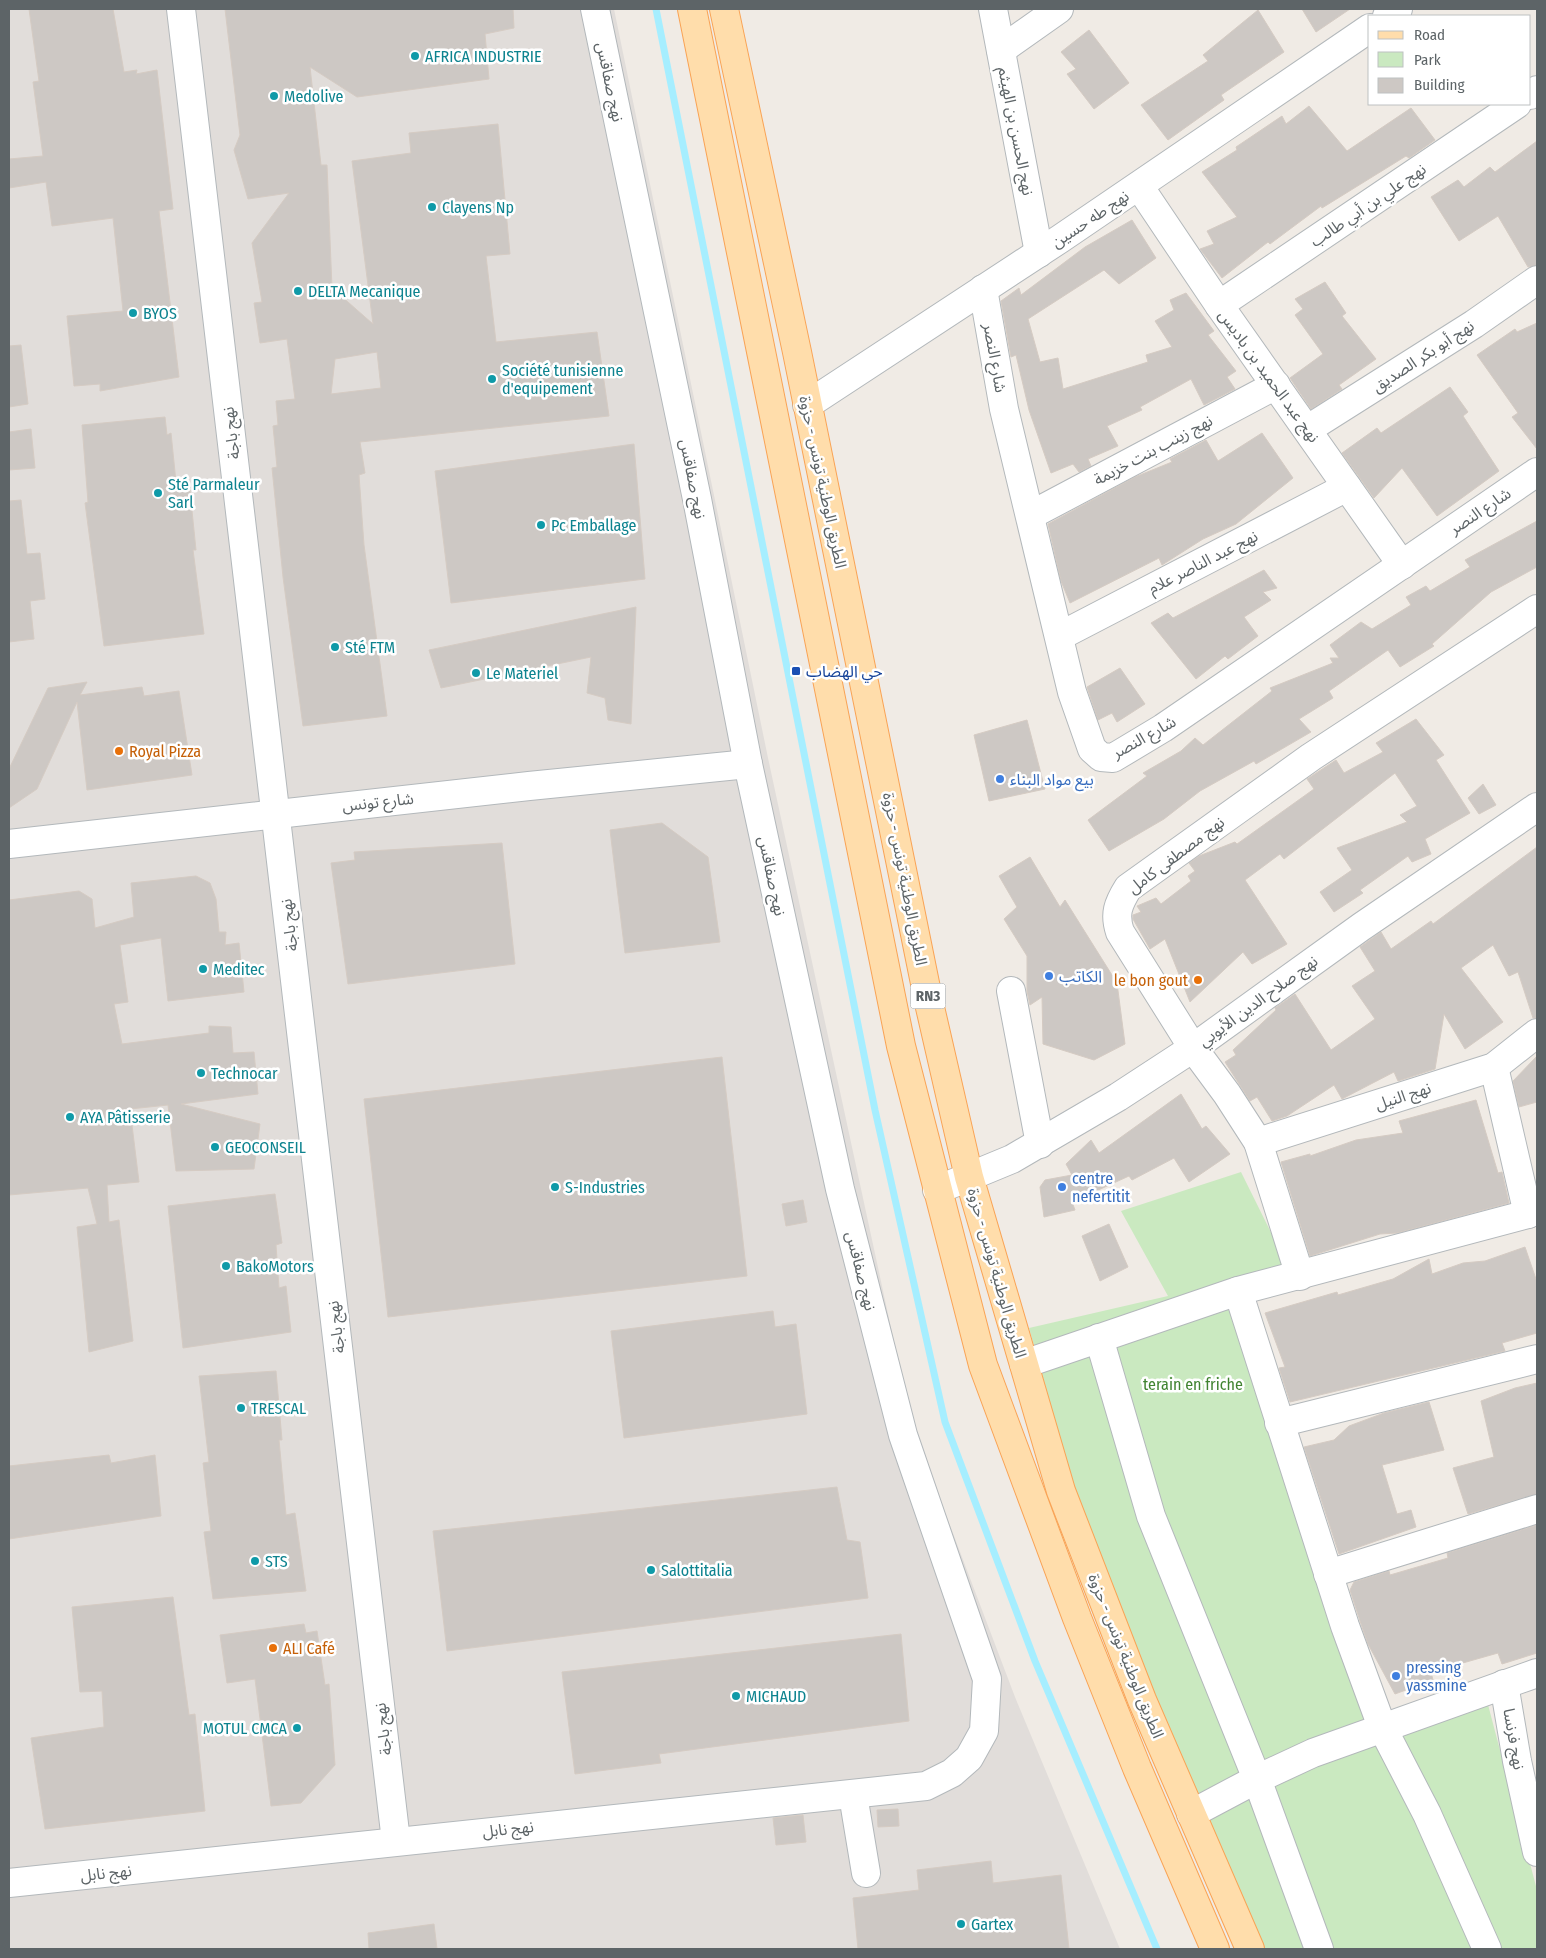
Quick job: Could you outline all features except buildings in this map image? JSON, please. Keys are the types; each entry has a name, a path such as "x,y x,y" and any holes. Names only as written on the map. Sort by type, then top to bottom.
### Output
{"main road":[{"name":"الطريق الوطنية تونس - حزوة","path":"692,9 901,1046 983,1365 1076,1618 1214,1949"},
{"name":"الطريق الوطنية تونس - حزوة","path":"724,9 929,1002 969,1177 1061,1491 1142,1700 1250,1949"}],"street":[{"name":"نهج باجة","path":"181,9 396,1841"},
{"name":"نهج صفاقس","path":"595,9 697,499 748,764 840,1189 903,1434 987,1679 984,1731"},
{"name":"نهج الحسن بن الهيثم","path":"993,9 1039,253"},
{"path":"1001,50 1059,9"},
{"name":"نهج طه حسين","path":"807,405 904,344 1368,29"},
{"name":"نهج علي بن أبي طالب","path":"1219,306 1516,105"},
{"name":"نهج عبد الحميد بن باديس","path":"1139,186 1219,306 1402,564"},
{"name":"نهج أبو بكر الصديق","path":"1308,429 1466,329 1537,280"},
{"name":"شارع النصر","path":"983,289 1004,410 1031,515 1072,692 1092,749 1101,757 1112,758 1164,728 1537,472"},
{"name":"نهج زينب بنت خزيمة","path":"1031,515 1276,385"},
{"name":"نهج عبد الناصر علام","path":"1060,636 1347,487"},
{"name":"نهج مصطفى كامل","path":"1300,1276 1258,1142 1228,1094 1193,1048 1120,932 1116,917 1119,902 1128,888 1311,757 1537,609"},
{"name":"شارع تونس","path":"9,844 748,764"},
{"name":"نهج صلاح الدين الأيوبي","path":"937,1190 1040,1144 1193,1048 1362,927 1537,807"},
{"path":"1011,991 1040,1144"},
{"name":"نهج النيل","path":"1258,1142 1494,1067 1537,1033"},
{"path":"1024,1364 1238,1291 1300,1276 1533,1211 1494,1067"},
{"path":"1238,1291 1328,1574 1382,1727 1426,1814 1487,1949"},
{"path":"1099,1338 1151,1516 1257,1779 1319,1949"},
{"path":"1279,1423 1537,1359"},
{"path":"1328,1574 1537,1509"},
{"path":"1192,1814 1257,1779 1314,1753 1382,1727 1537,1673"},
{"name":"نهج فرنسا","path":"1504,1684 1537,1852"},
{"name":"نهج نابل","path":"9,1883 926,1786 952,1773 969,1758 984,1731"},
{"path":"853,1795 866,1873"}],"shaded area":[{"path":"9,9 614,9 768,758 912,1425 1015,1697 1120,1949 9,1949"}],"green space":[{"name":"terain en friche","path":"1241,1172 1297,1285 1256,1299 1301,1506 1387,1715 1482,1682 1537,1890 1537,1949 1255,1949 1076,1495 1029,1328 1168,1296 1121,1211"}],"waterway":[{"path":"656,9 875,1110 945,1422 1035,1661 1157,1949"}],"place":[{"name":"AFRICA INDUSTRIE","path":"415,56"},
{"name":"Medolive","path":"274,96"},
{"name":"Clayens Np","path":"432,207"},
{"name":"DELTA Mecanique","path":"298,291"},
{"name":"BYOS","path":"133,313"},
{"name":"Société tunisienne d'equipement","path":"492,379"},
{"name":"Sté Parmaleur Sarl","path":"158,493"},
{"name":"Pc Emballage","path":"541,525"},
{"name":"Sté FTM","path":"335,647"},
{"name":"حي الهضاب","path":"796,671"},
{"name":"Le Materiel","path":"476,673"},
{"name":"Royal Pizza","path":"119,751"},
{"name":"بيع مواد البناء","path":"1000,779"},
{"name":"Meditec","path":"203,969"},
{"name":"الكاتب","path":"1049,976"},
{"name":"le bon gout","path":"1198,980"},
{"name":"Technocar","path":"201,1073"},
{"name":"AYA Pâtisserie","path":"70,1117"},
{"name":"GEOCONSEIL","path":"215,1147"},
{"name":"S-Industries","path":"555,1187"},
{"name":"centre nefertitit","path":"1062,1187"},
{"name":"BakoMotors","path":"226,1266"},
{"name":"TRESCAL","path":"241,1408"},
{"name":"STS","path":"255,1561"},
{"name":"Salottitalia","path":"651,1570"},
{"name":"ALI Café","path":"273,1648"},
{"name":"pressing yassmine","path":"1396,1676"},
{"name":"MICHAUD","path":"736,1696"},
{"name":"MOTUL CMCA","path":"297,1728"},
{"name":"Gartex","path":"961,1924"}]}
